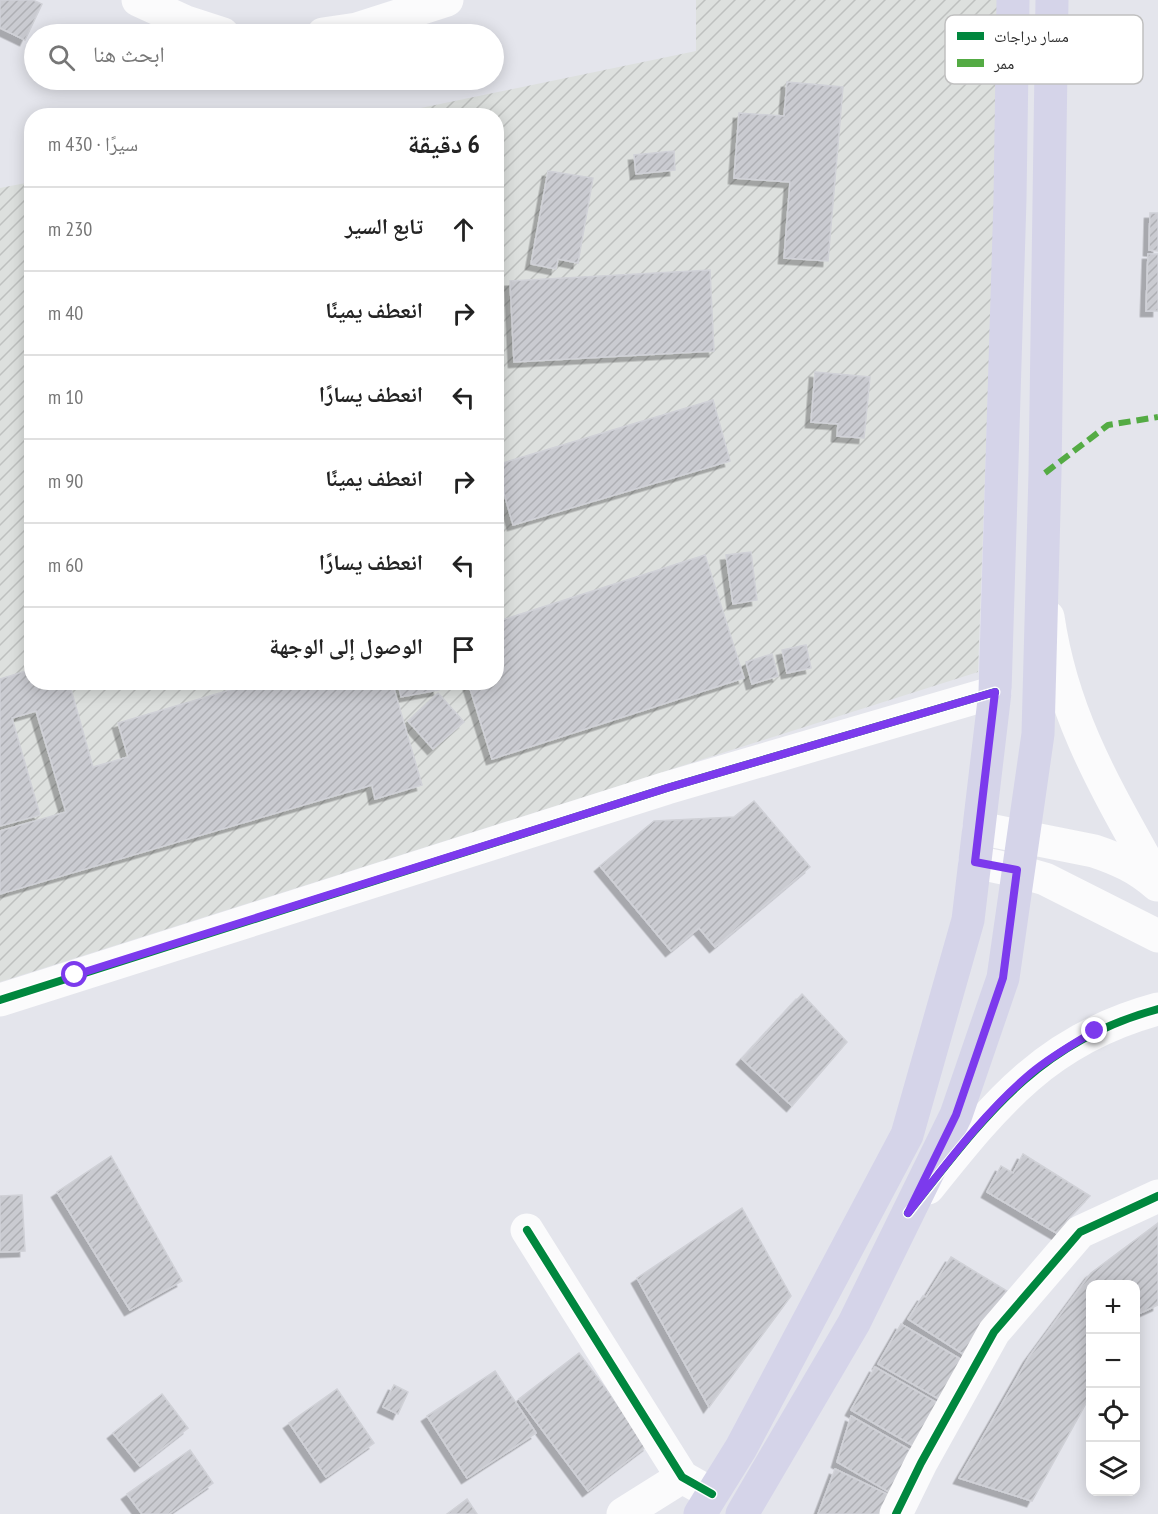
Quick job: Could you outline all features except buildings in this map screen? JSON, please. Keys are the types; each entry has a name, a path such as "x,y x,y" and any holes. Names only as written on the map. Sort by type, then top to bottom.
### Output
{"main road":[{"path":"1013,0 1013,15"},
{"path":"1052,0 1052,15"},
{"path":"706,1504 741,1448 907,1135 968,920 995,692 1012,84"},
{"path":"742,1514 854,1323 956,1115 1003,978 1038,734 1044,558 1051,84"}],"street":[{"path":"138,0 192,24"},
{"path":"373,24 447,0"},
{"path":"1044,558 1046,599 1052,641 1076,725 1095,768 1158,884"},
{"path":"0,1000 667,788 995,692"},
{"path":"979,828 1113,857 1131,865 1158,884"},
{"path":"975,862 1017,870 1058,885 1158,936"},
{"path":"1126,920 1144,912 1158,897"},
{"path":"908,1213 975,1129 1030,1074 1062,1050 1095,1031 1131,1016 1158,1009"},
{"path":"896,1514 921,1463 994,1332 1080,1232 1158,1196"},
{"path":"527,1230 682,1477 706,1504"},
{"path":"623,1514 682,1477"}],"shaded area":[{"path":"696,0 1002,0 1001,15 945,15 945,84 999,84 978,672 0,982 0,188 24,183 24,690 504,690 504,108 421,108 696,51"}],"marked path":[{"path":"1045,473 1108,425 1158,417"}],"cycle path":[{"path":"0,1000 667,788 995,692"},
{"path":"908,1213 988,1116 1015,1088 1045,1063 1078,1042 1115,1023 1158,1009"},
{"path":"896,1514 921,1463 994,1332 1080,1232 1158,1196"},
{"path":"527,1230 682,1477 712,1494"}],"route":[{"path":"75,975 667,788 995,692 975,862 1017,870 1003,978 956,1115 908,1213 975,1129 1002,1100 1030,1074 1062,1050 1095,1031"}]}
